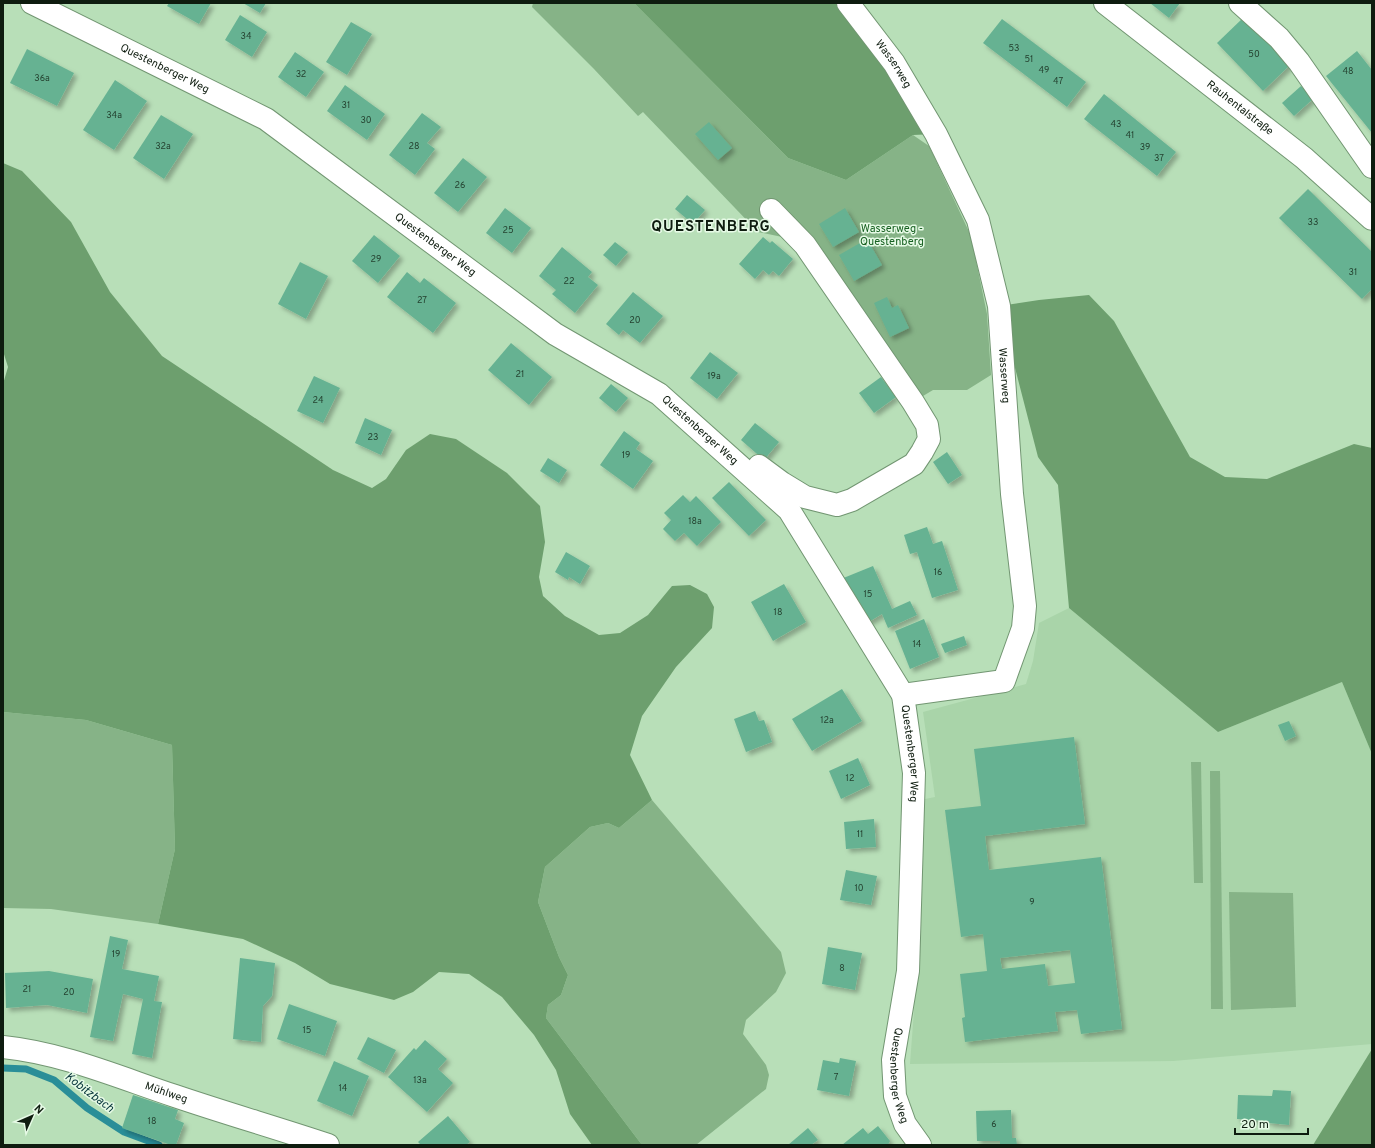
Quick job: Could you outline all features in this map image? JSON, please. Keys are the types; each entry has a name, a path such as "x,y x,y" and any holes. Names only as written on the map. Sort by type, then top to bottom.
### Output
{"street":[{"name":"Questenberger Weg","path":"32,3 266,119 555,334 659,394 712,443 789,510 903,696 914,773 908,971 893,1060 894,1089 905,1124 920,1145"},
{"name":"Wasserweg","path":"848,3 894,63 933,128 978,220 999,306 1012,494 1025,606 1023,628 1004,681 903,696"},
{"name":"Rauhentalstraße","path":"1104,3 1304,158 1372,219"},
{"path":"1240,3 1278,38 1299,62 1372,167"},
{"path":"712,443 740,452 782,483 805,496 837,505 852,500 914,464 929,439 927,425 913,402 809,251 771,210"},
{"name":"Mühlweg","path":"3,1047 26,1049 59,1057 216,1110 328,1145"}],"shaded area":[{"path":"634,3 848,3 936,134 913,135 846,180 788,158"},
{"path":"3,163 22,171 71,222 110,292 162,356 333,470 372,488 386,479 406,450 430,434 456,439 507,473 540,506 545,542 539,577 543,596 565,616 599,635 620,633 648,615 672,586 690,585 707,594 714,607 712,628 676,667 642,716 630,755 652,800 619,828 608,823 590,827 545,867 538,902 559,957 568,975 561,995 548,1005 546,1018 642,1145 592,1145 570,1114 556,1070 534,1035 502,997 469,974 439,972 413,992 394,1000 330,984 295,963 243,939 158,924 175,849 172,745 86,720 3,712 3,384 8,367 3,351"},
{"path":"1089,295 1114,321 1190,457 1225,477 1267,479 1354,444 1372,448 1372,754 1342,682 1218,732 1069,608 1058,485 1038,457 999,306"},
{"path":"1069,608 1218,732 1342,682 1372,754 1372,1044 1173,1061 910,1064 921,917 920,800 935,797 923,712 1026,684 1033,661 1039,623"},
{"path":"1372,1049 1372,1145 1313,1145"}],"green space":[{"name":"Wasserweg - Questenberg","path":"533,3 634,3 788,158 846,180 913,135 929,146 971,236 987,314 991,375 967,390 933,390 918,399 787,238 758,232 643,112 638,116 594,69 532,7"},
{"path":"3,712 86,720 172,745 175,849 158,924 51,909 3,908"},
{"path":"1191,762 1201,762 1203,883 1194,883"},
{"path":"1210,771 1220,771 1223,1009 1211,1009"},
{"path":"652,800 781,952 786,973 776,992 746,1020 743,1034 766,1065 769,1075 766,1089 696,1145 642,1145 546,1018 548,1005 561,995 568,975 559,957 538,902 545,867 590,827 608,823 619,828"},
{"path":"1229,892 1293,893 1296,1007 1231,1010"}],"building":[{"path":"169,3 211,3 199,24 167,6"},
{"path":"243,3 266,3 260,13"},
{"path":"1150,3 1180,3 1169,18"},
{"path":"240,15 267,32 252,57 225,40"},
{"path":"1244,17 1290,65 1263,91 1217,43"},
{"path":"1002,19 1086,82 1067,107 983,43"},
{"path":"351,22 372,34 347,75 326,62"},
{"path":"27,49 74,73 57,106 10,83"},
{"path":"1357,51 1372,70 1372,133 1326,76"},
{"path":"295,52 324,72 306,97 278,77"},
{"path":"115,80 147,101 114,150 83,130"},
{"path":"345,85 385,114 367,140 327,111"},
{"path":"1301,86 1313,99 1294,116 1282,103"},
{"path":"1104,94 1176,152 1157,176 1084,119"},
{"path":"422,113 441,127 427,143 435,149 415,175 389,155"},
{"path":"161,115 193,134 164,179 133,158"},
{"path":"709,122 732,148 718,160 695,134"},
{"path":"463,158 487,177 458,212 434,193"},
{"path":"1308,189 1372,252 1372,289 1362,299 1279,218"},
{"path":"687,195 705,210 693,224 675,209"},
{"path":"505,208 531,228 512,253 486,233"},
{"path":"845,208 859,232 833,247 819,224"},
{"path":"374,235 400,256 378,283 352,261"},
{"path":"763,237 770,243 772,241 793,259 779,276 773,271 769,275 763,270 755,279 739,264"},
{"path":"867,239 882,265 854,281 839,255"},
{"path":"615,242 628,252 616,266 603,255"},
{"path":"562,247 592,272 588,277 598,285 575,313 552,294 556,290 539,276"},
{"path":"300,262 328,276 306,319 278,304"},
{"path":"407,272 420,283 424,278 456,303 433,333 387,297"},
{"path":"633,292 663,316 640,343 623,330 619,335 606,324"},
{"path":"887,297 892,308 898,305 909,328 890,337 874,303"},
{"path":"511,343 552,377 529,405 488,370"},
{"path":"710,352 738,373 717,399 690,378"},
{"path":"314,376 340,388 323,423 297,411"},
{"path":"881,377 896,397 874,413 859,393"},
{"path":"611,384 628,398 616,412 599,398"},
{"path":"365,418 392,430 381,455 355,443"},
{"path":"755,423 779,442 764,460 741,440"},
{"path":"624,431 640,443 636,449 653,461 633,489 600,465"},
{"path":"947,452 962,475 948,484 933,462"},
{"path":"548,458 567,470 559,483 540,471"},
{"path":"729,482 766,520 749,536 712,498"},
{"path":"683,495 690,502 696,496 721,522 697,546 684,533 675,541 663,529 671,520 664,513"},
{"path":"927,527 933,544 942,541 958,590 932,598 917,552 910,554 904,535"},
{"path":"566,552 590,566 580,584 569,577 568,580 555,572"},
{"path":"873,566 892,609 910,601 917,615 888,628 882,614 867,623 841,579"},
{"path":"784,584 806,622 773,641 751,602"},
{"path":"924,619 939,657 910,669 895,631"},
{"path":"964,636 967,645 945,653 941,644"},
{"path":"842,689 862,721 812,751 792,719"},
{"path":"755,711 759,721 764,720 772,742 746,752 734,719"},
{"path":"1289,721 1296,736 1285,741 1278,725"},
{"path":"1074,737 1085,824 985,836 989,870 1101,857 1122,1029 1081,1034 1077,1010 1055,1012 1058,1031 965,1042 962,1018 965,1017 960,974 987,971 983,934 961,937 945,810 981,806 974,749","holes":["1070,950 1075,983 1048,986 1045,964 1002,969 1000,958"]},
{"path":"858,758 870,785 841,799 829,771"},
{"path":"874,819 876,847 846,849 844,822"},
{"path":"846,870 877,876 871,905 840,900"},
{"path":"110,936 128,940 122,969 159,976 154,1001 162,1002 152,1058 132,1054 143,999 123,994 113,1041 90,1037"},
{"path":"828,947 862,953 855,990 822,984"},
{"path":"240,958 275,963 272,996 263,1006 261,1042 233,1039"},
{"path":"49,971 93,979 87,1013 47,1005 6,1008 5,973"},
{"path":"289,1004 337,1021 325,1056 277,1039"},
{"path":"368,1037 396,1050 384,1073 357,1059"},
{"path":"425,1040 447,1059 438,1069 453,1083 427,1112 388,1077 414,1048 416,1050"},
{"path":"840,1058 856,1061 849,1096 817,1090 823,1060 839,1063"},
{"path":"334,1061 369,1076 352,1116 317,1101"},
{"path":"1273,1090 1291,1091 1289,1125 1269,1123 1269,1121 1237,1119 1238,1095 1272,1096"},
{"path":"133,1095 178,1110 175,1119 184,1123 176,1145 171,1145 122,1128"},
{"path":"1011,1110 1012,1138 1016,1138 1017,1145 1000,1145 1000,1141 977,1141 976,1111"},
{"path":"448,1116 470,1142 466,1145 421,1145 418,1142"},
{"path":"878,1126 890,1141 888,1145 842,1145 863,1128 868,1134"},
{"path":"808,1128 818,1140 811,1145 788,1145"}],"waterway":[{"name":"Kobitzbach","path":"3,1068 26,1069 54,1080 87,1108 124,1132 159,1145"}],"district":[{"name":"QUESTENBERG","path":"711,227"}]}
